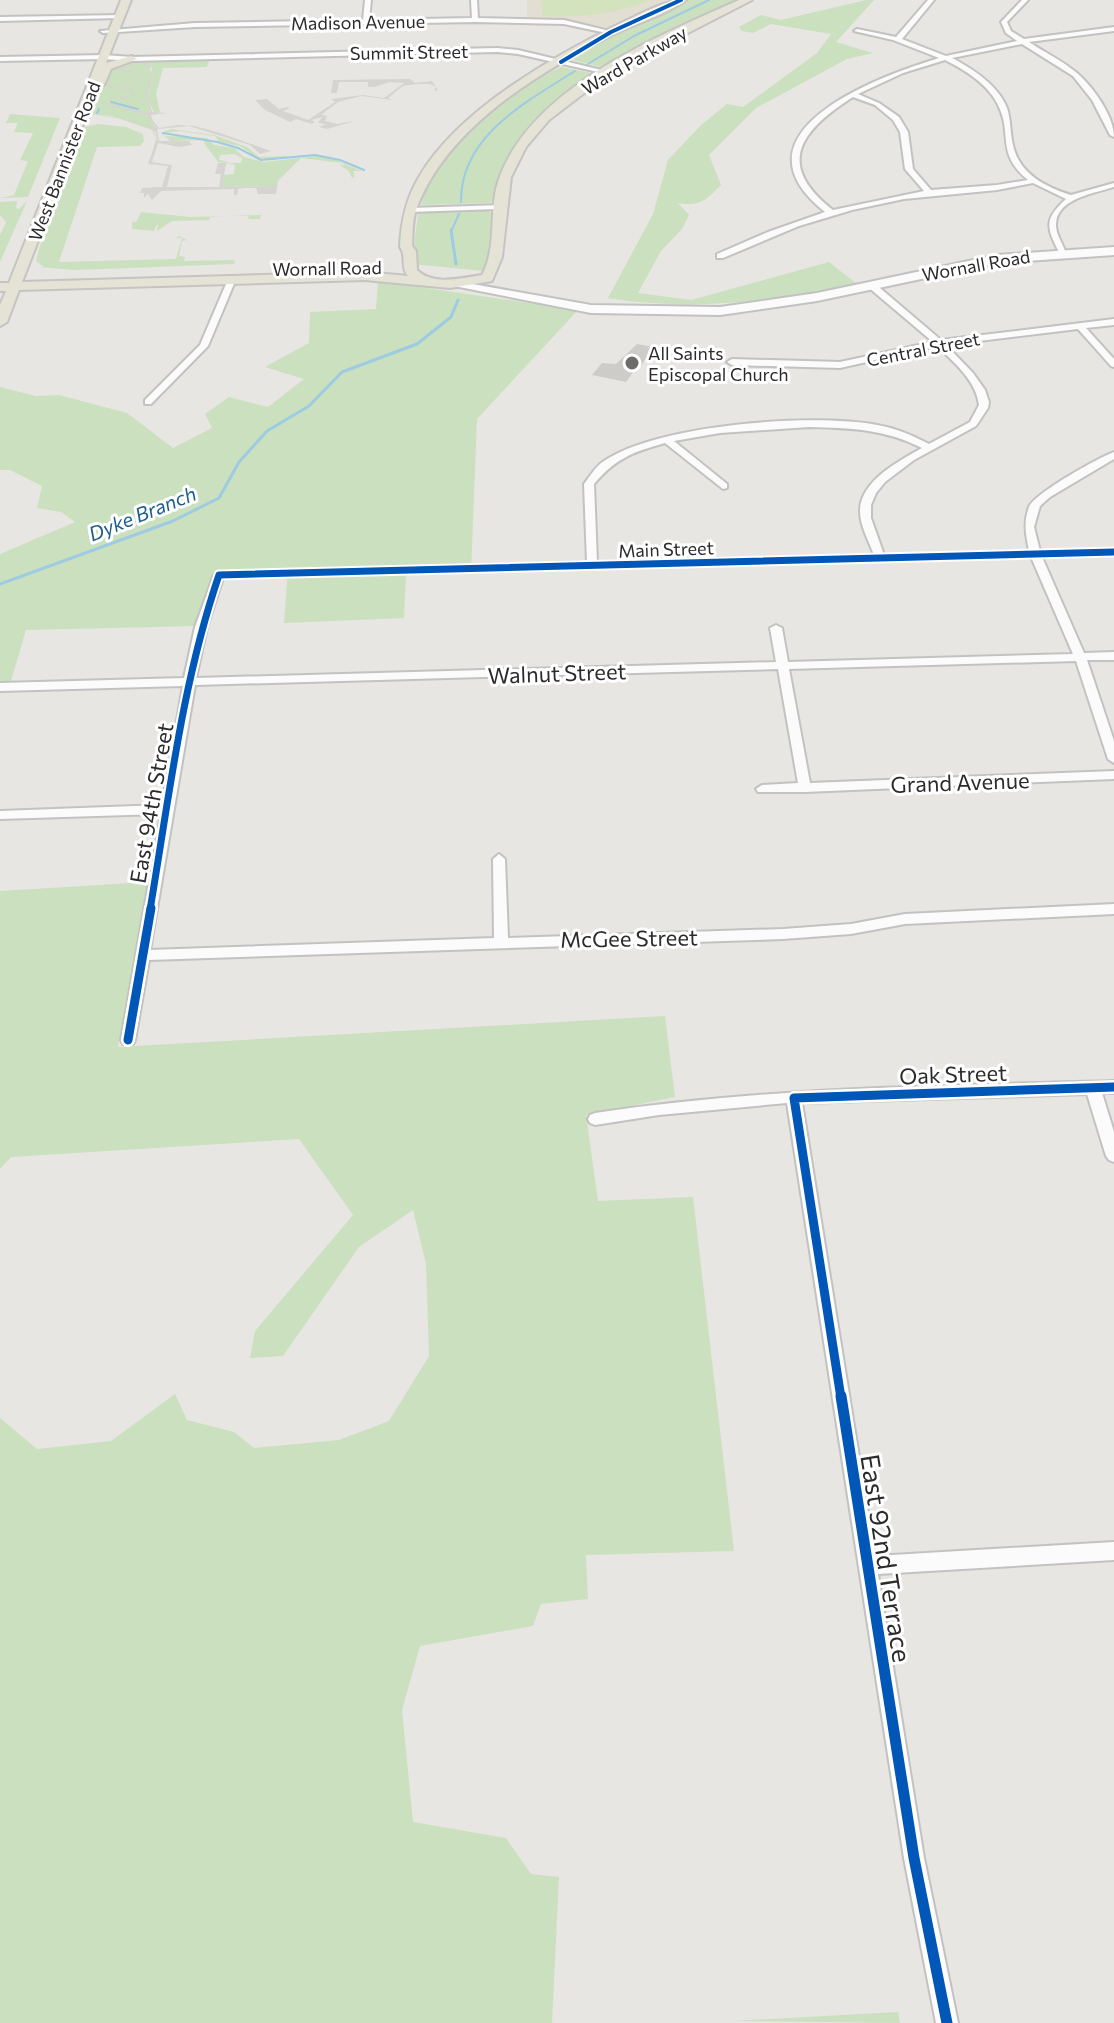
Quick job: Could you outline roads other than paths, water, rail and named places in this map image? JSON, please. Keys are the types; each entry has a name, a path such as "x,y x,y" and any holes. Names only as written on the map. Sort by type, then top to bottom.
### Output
{"main road":[{"name":"West Bannister Road","path":"0,321 6,281 109,31 115,0"},
{"name":"West Bannister Road","path":"114,16 126,0"},
{"name":"Ward Parkway","path":"398,255 410,210 436,162 484,111 611,32 681,0"},
{"name":"Ward Parkway","path":"487,278 494,264 498,207 505,177 519,150 545,118 607,72 747,0"},
{"name":"West Bannister Road","path":"6,281 89,95 98,57"},
{"path":"89,95 97,89 106,67 132,59"},
{"name":"Ward Parkway","path":"398,255 410,251 414,274"},
{"name":"Wornall Road","path":"6,281 373,266 450,284 591,309 743,309 981,262 1063,252 1114,251"},
{"path":"373,266 398,255"},
{"name":"Wornall Road","path":"6,281 116,284 414,274 487,278 638,305 650,310"},
{"path":"450,284 487,278"},
{"path":"0,321 22,296 37,290 116,284"}],"street":[{"path":"366,22 368,0"},
{"path":"474,0 475,20"},
{"path":"899,38 931,0"},
{"path":"1025,0 1004,22 1008,32 1065,66 1084,83 1114,135"},
{"path":"0,19 114,16"},
{"name":"Madison Avenue","path":"109,31 195,25 475,20 548,21 611,32"},
{"path":"830,212 815,201 800,182 794,167 795,150 819,118 852,94 945,59 1023,41 1114,29"},
{"path":"857,31 899,38 971,74 999,99 1005,113 1012,157 1024,173 1054,193"},
{"name":"Summit Street","path":"98,57 497,50 607,72"},
{"name":"Summit Street","path":"98,57 209,56"},
{"path":"0,59 98,57"},
{"path":"852,94 877,104 896,119 904,132 909,169 929,192"},
{"path":"1019,186 1035,180"},
{"path":"1063,252 1053,234 1052,214 1071,198 1114,185"},
{"path":"720,256 769,233 830,212 929,192 1019,186 1071,198"},
{"path":"410,210 498,207"},
{"path":"148,402 204,346 232,279"},
{"path":"871,285 940,343 977,384 984,403 981,414 973,424 889,472 870,493 866,518 880,558"},
{"name":"Central Street","path":"732,362 840,365 940,343 1114,322"},
{"path":"1079,325 1114,364"},
{"path":"592,567 591,479 601,465 614,457 667,440 736,428 852,426 895,431 931,449"},
{"path":"667,440 723,486"},
{"path":"1114,455 1046,495 1035,505 1029,527 1035,554 1080,657 1114,759"},
{"name":"Main Street","path":"219,575 1114,552"},
{"name":"East 94th Street","path":"128,1040 189,684 201,627 219,575"},
{"path":"776,628 805,788"},
{"name":"Walnut Street","path":"0,687 1114,656"},
{"name":"Grand Avenue","path":"762,789 1114,775"},
{"path":"0,815 168,809"},
{"path":"499,859 501,941"},
{"name":"McGee Street","path":"143,955 783,934 851,929 905,919 1114,909"},
{"name":"Oak Street","path":"595,1119 689,1104 1114,1087"},
{"path":"1093,1088 1114,1156"},
{"name":"East 92nd Terrace","path":"794,1098 914,1858 947,2023"},
{"path":"869,1565 1114,1551"}],"waterway":[{"name":"Dyke Branch","path":"588,64 634,36 709,0"},
{"name":"Dyke Branch","path":"461,202 464,179 472,158 484,140 517,109 575,71"},
{"path":"111,102 138,109"},
{"path":"97,113 99,109"},
{"path":"163,133 217,142 261,160 315,155 340,160 364,170"},
{"name":"Dyke Branch","path":"451,232 459,214"},
{"name":"Dyke Branch","path":"451,232 456,264"},
{"name":"Dyke Branch","path":"0,584 173,521 219,498 239,462 267,431 309,406 342,372 417,344 451,317 458,300"}],"place":[{"name":"All Saints Episcopal Church","path":"632,363"}]}
